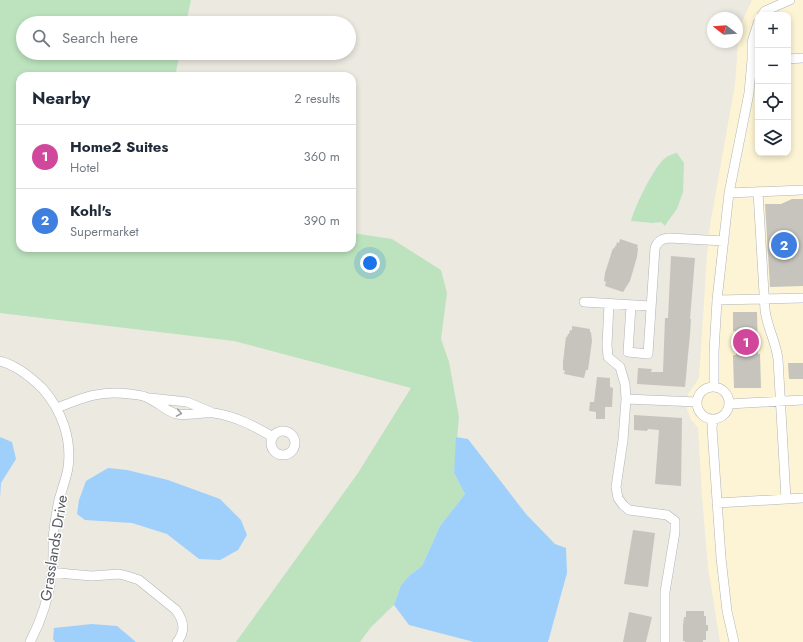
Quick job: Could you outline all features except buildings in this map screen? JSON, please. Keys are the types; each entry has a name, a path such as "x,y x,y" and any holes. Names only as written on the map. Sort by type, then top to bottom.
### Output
{"street":[{"path":"764,12 772,0"},
{"path":"765,12 790,0"},
{"path":"714,387 714,352 717,300 729,193 755,60 752,42 755,32"},
{"path":"791,59 803,58"},
{"path":"729,193 803,190"},
{"path":"758,192 763,299 766,320 777,350 786,499"},
{"path":"631,306 628,352 648,354 655,248 658,243 662,239 669,238 724,241"},
{"path":"717,300 803,298"},
{"path":"584,302 651,306"},
{"path":"609,304 607,345 608,357 620,367 625,384 626,399 625,432 616,487 618,498 629,510 667,515 675,521 675,532 665,592 665,642"},
{"name":"Grasslands Drive","path":"0,361 18,370 36,382 57,408 63,420 69,450 68,467 59,499 53,532 52,572 42,614 30,642"},
{"path":"714,387 723,391 729,404 726,413 718,419 708,418 700,412 697,402 700,393 714,387"},
{"path":"57,408 82,398 100,393 121,393 187,402 213,413 241,420 273,437"},
{"path":"149,398 176,414 213,413"},
{"path":"626,399 697,402"},
{"path":"729,404 803,400"},
{"path":"713,419 712,428 717,503 727,611 734,642"},
{"path":"717,503 803,498"},
{"path":"52,572 92,576 119,574 139,580 176,610 180,616 182,620 183,632 177,642"}],"shaded area":[{"path":"752,0 803,0 803,642 720,642 708,568 698,428 691,420 687,409 688,394 699,378 709,231 735,84 738,48 743,48 743,19"}],"green space":[{"path":"0,0 191,0 188,16 16,16 16,60 178,60 176,72 16,72 16,252 356,252 356,234 392,239 441,270 447,293 441,339 449,362 459,417 454,473 465,494 440,526 422,566 409,576 401,585 394,605 371,627 360,642 236,642 358,473 411,388 234,341 0,313"},
{"path":"677,153 684,163 683,192 677,209 665,226 661,222 653,223 631,221 636,207 652,175 666,157"}],"water":[{"path":"0,437 12,442 16,459 1,483 0,498"},
{"path":"456,437 468,439 526,514 555,544 566,548 567,573 548,642 474,642 409,625 394,605 401,585 409,576 422,566 440,526 465,494 454,473"},
{"path":"108,468 127,470 168,480 220,499 241,520 247,535 238,550 220,560 199,559 167,534 132,523 85,520 77,514 79,500 86,481"},
{"path":"92,624 117,626 136,642 55,642 53,639 54,628"}],"place":[{"name":"Kohl's","path":"784,245"},
{"name":"Home2 Suites","path":"746,342"}]}
